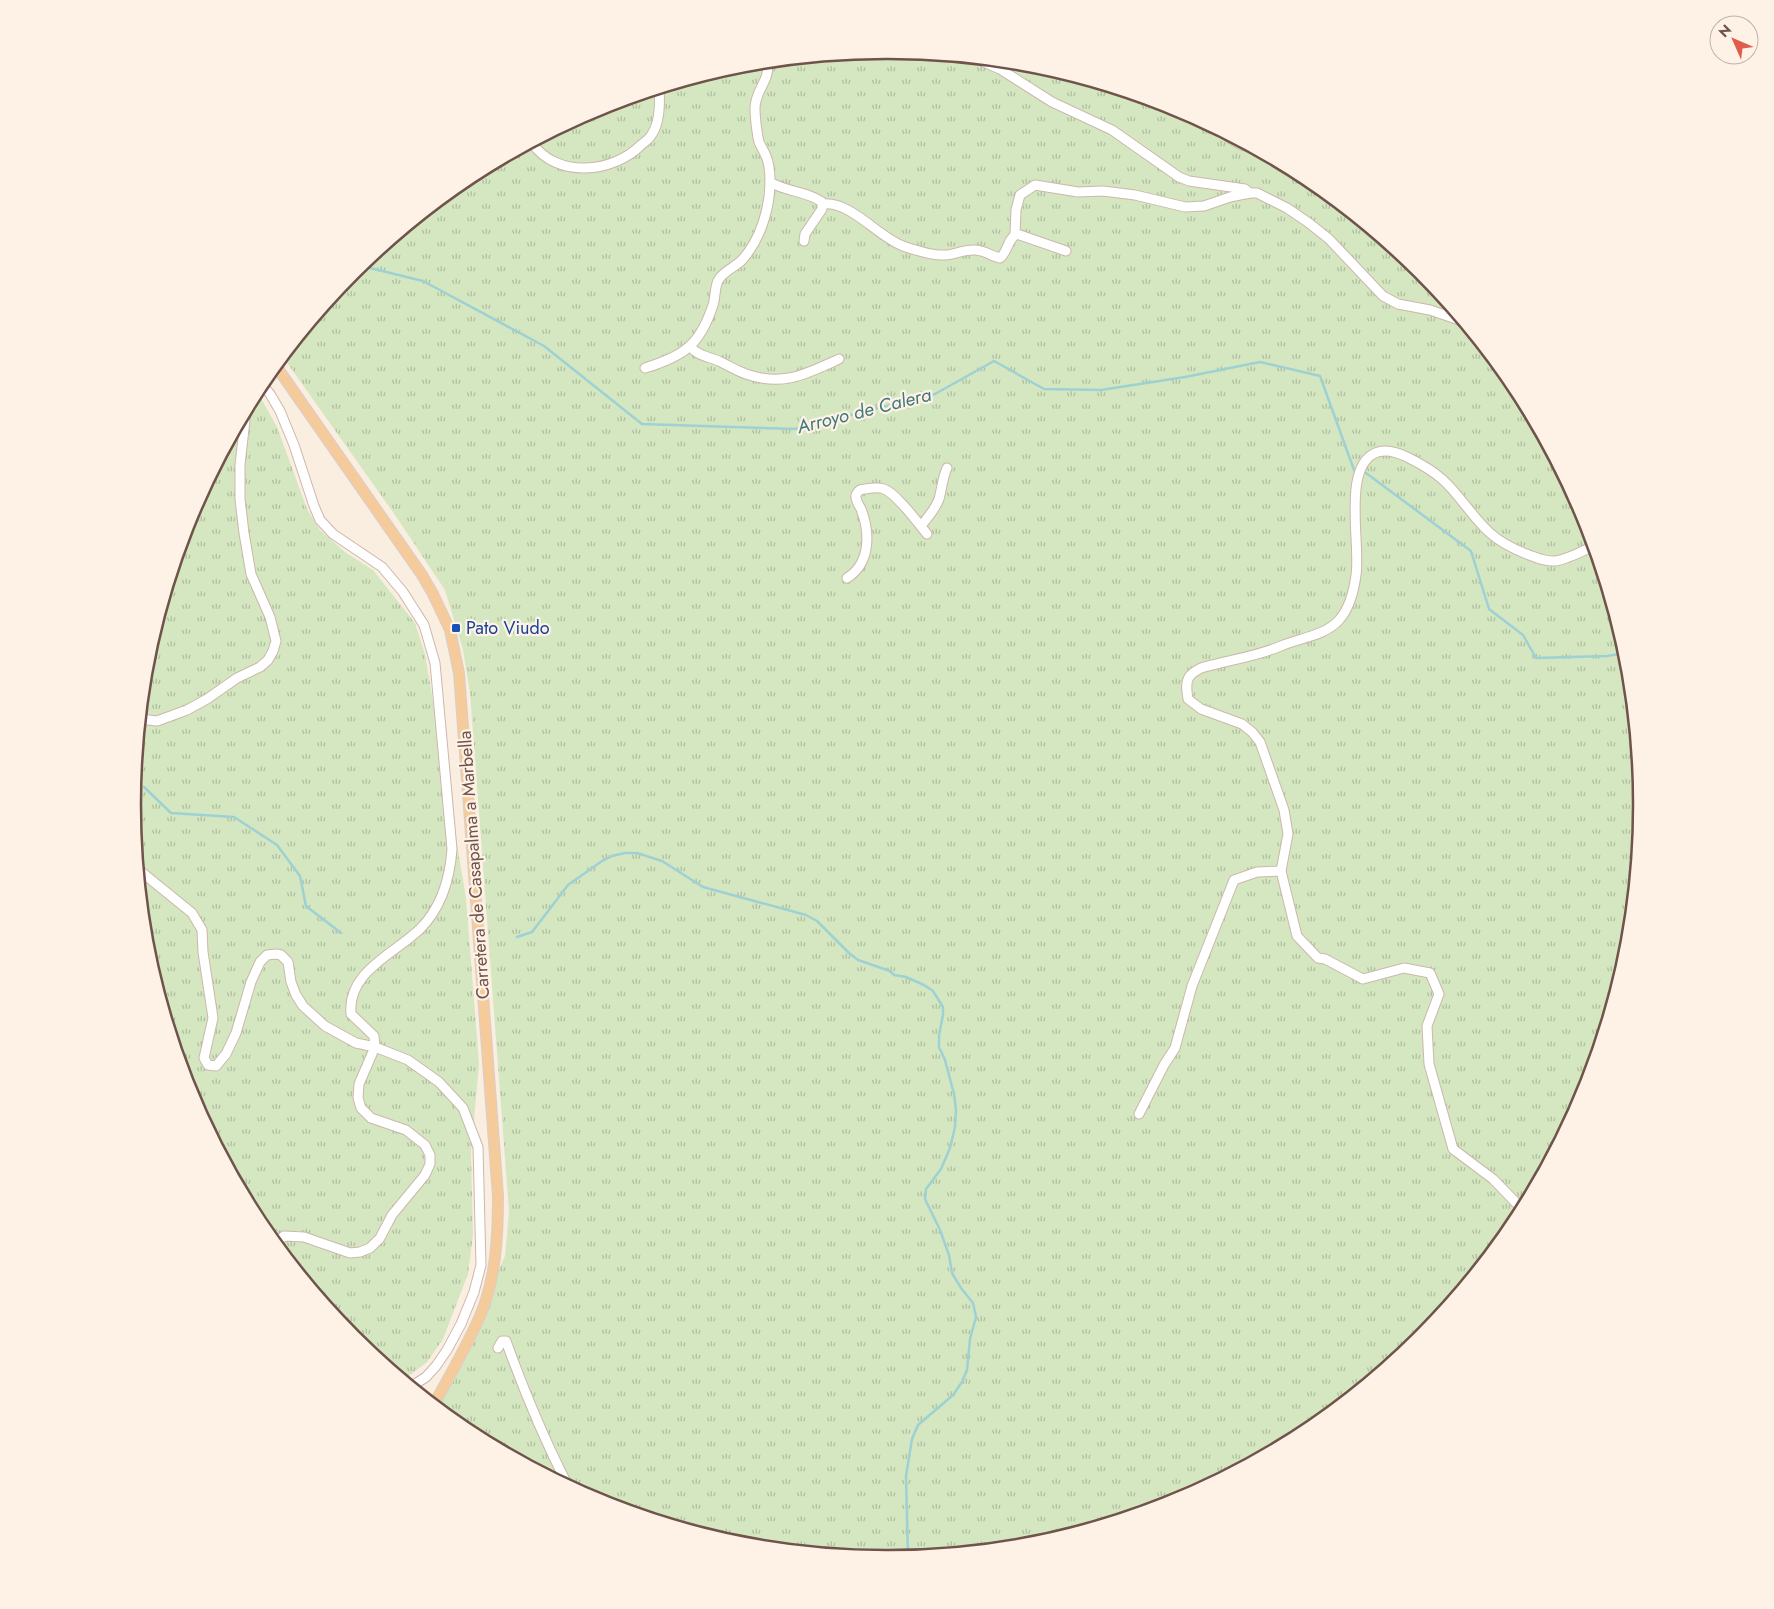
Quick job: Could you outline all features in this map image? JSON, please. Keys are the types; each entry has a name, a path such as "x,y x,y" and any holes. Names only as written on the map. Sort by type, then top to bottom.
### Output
{"main road":[{"name":"Carretera de Casapalma a Marbella","path":"280,372 400,541 426,581 450,630 459,673 498,1196 498,1228 496,1255 480,1315 437,1399"}],"street":[{"path":"995,67 1052,102 1112,130 1179,177 1189,181 1245,189 1250,193"},
{"path":"645,368 665,362 691,346 710,317 715,300 717,282 721,276 740,261 752,248 760,232 770,182 766,157 759,142 755,108 756,97 768,74 768,69"},
{"path":"535,148 553,162 572,168 597,167 617,162 636,150 652,134 658,118 659,94"},
{"path":"770,182 778,187 816,198 823,204 846,210 902,246 944,256 965,250 977,249 1000,258 1004,255 1015,234 1016,210 1020,195 1035,186 1078,192 1135,195 1185,207 1194,207 1250,193 1257,194 1269,198 1309,223 1329,239 1383,296 1398,304 1430,310 1452,317"},
{"path":"804,241 805,234 822,209 823,204"},
{"path":"1015,234 1022,234 1066,251"},
{"path":"691,346 694,352 720,361 745,374 783,380 801,376 839,359"},
{"path":"267,390 280,411 294,444 320,520 332,534 382,567 403,592 424,625 435,663 452,849 450,868 439,904 421,928 368,971 358,982 352,994 350,1005 351,1014 374,1036 375,1047 359,1084 358,1098 361,1108 371,1118 406,1130 424,1145 430,1155 430,1164 425,1175 392,1215 380,1238 370,1248 350,1253 304,1237 284,1236 281,1239"},
{"path":"147,719 157,721 187,710 207,699 237,678 260,668 273,651 276,641 270,617 251,574 244,532 240,499 240,465 244,427"},
{"path":"1517,1203 1493,1179 1453,1149 1428,1064 1427,1026 1439,994 1430,973 1404,968 1363,979 1325,959 1318,958 1297,936 1281,871 1288,834 1284,810 1260,742 1242,724 1201,709 1188,699 1186,684 1189,677 1200,668 1274,649 1329,629 1338,621 1345,612 1356,575 1356,490 1358,474 1370,455 1384,450 1399,453 1418,462 1442,479 1490,533 1507,545 1543,560 1554,561 1564,559 1587,549"},
{"path":"920,526 939,499 943,476 947,468"},
{"path":"847,578 855,574 865,556 868,539 865,522 856,498 860,490 878,488 885,490 901,504 927,534"},
{"path":"1140,1114 1164,1065 1175,1048 1186,1004 1199,965 1234,880 1262,871 1281,871"},
{"path":"145,875 192,913 202,930 203,952 213,1018 204,1058 208,1065 216,1066 226,1054 236,1033 250,982 260,962 271,954 281,955 288,962 291,982 296,995 325,1026 356,1042 408,1060 439,1082 463,1108 478,1147 481,1265 474,1292 461,1324 447,1350 431,1372 417,1383"},
{"path":"498,1348 502,1340 506,1341 527,1398 563,1476"}],"green space":[{"path":"838,60 936,60 1032,73 1080,84 1127,98 1217,136 1260,159 1301,184 1379,244 1448,313 1479,351 1507,390 1533,432 1556,475 1576,519 1607,611 1626,707 1631,756 1633,804 1626,902 1607,998 1593,1044 1576,1090 1556,1134 1533,1177 1507,1219 1448,1296 1379,1365 1341,1396 1301,1425 1217,1473 1127,1511 1080,1525 984,1544 936,1549 838,1549 790,1544 694,1525 647,1511 557,1473 514,1450 473,1425 440,1401 505,1256 509,1212 470,693 463,650 445,590 395,515 287,362 326,313 360,277 395,244 433,213 473,184 514,159 557,136 602,116 647,98 694,84 742,73"},
{"path":"261,399 277,427 307,509 320,530 345,552 373,570 415,623 425,654 466,898 479,1064 471,1153 473,1234 468,1274 443,1339 427,1362 409,1376 395,1365 326,1296 267,1219 241,1177 218,1134 198,1090 167,998 156,950 148,902 141,804 148,707 156,659 167,611 198,519 218,475"}],"waterway":[{"name":"Arroyo de Calera","path":"370,268 423,281 544,346 642,424 795,429 935,394 994,361 1044,389 1101,390 1185,377 1260,362 1320,376 1354,470"},
{"name":"Arroyo de Calera","path":"1366,473 1471,551 1489,609 1523,635 1536,658 1617,654"},
{"path":"144,787 171,813 234,817 277,845 300,876 306,906 341,933"},
{"path":"517,937 532,932 568,885 602,861 625,853 637,853 662,861 703,887 806,915 817,921 858,960 890,971 894,975 906,977 933,991 943,1007 939,1047 945,1060 956,1110 955,1127 950,1148 941,1169 926,1189 925,1199 940,1230 949,1255 952,1273 973,1303 976,1317 970,1339 967,1370 962,1382 953,1395 918,1425 912,1439 906,1476 908,1550"}],"place":[{"name":"Pato Viudo","path":"456,628"}]}
